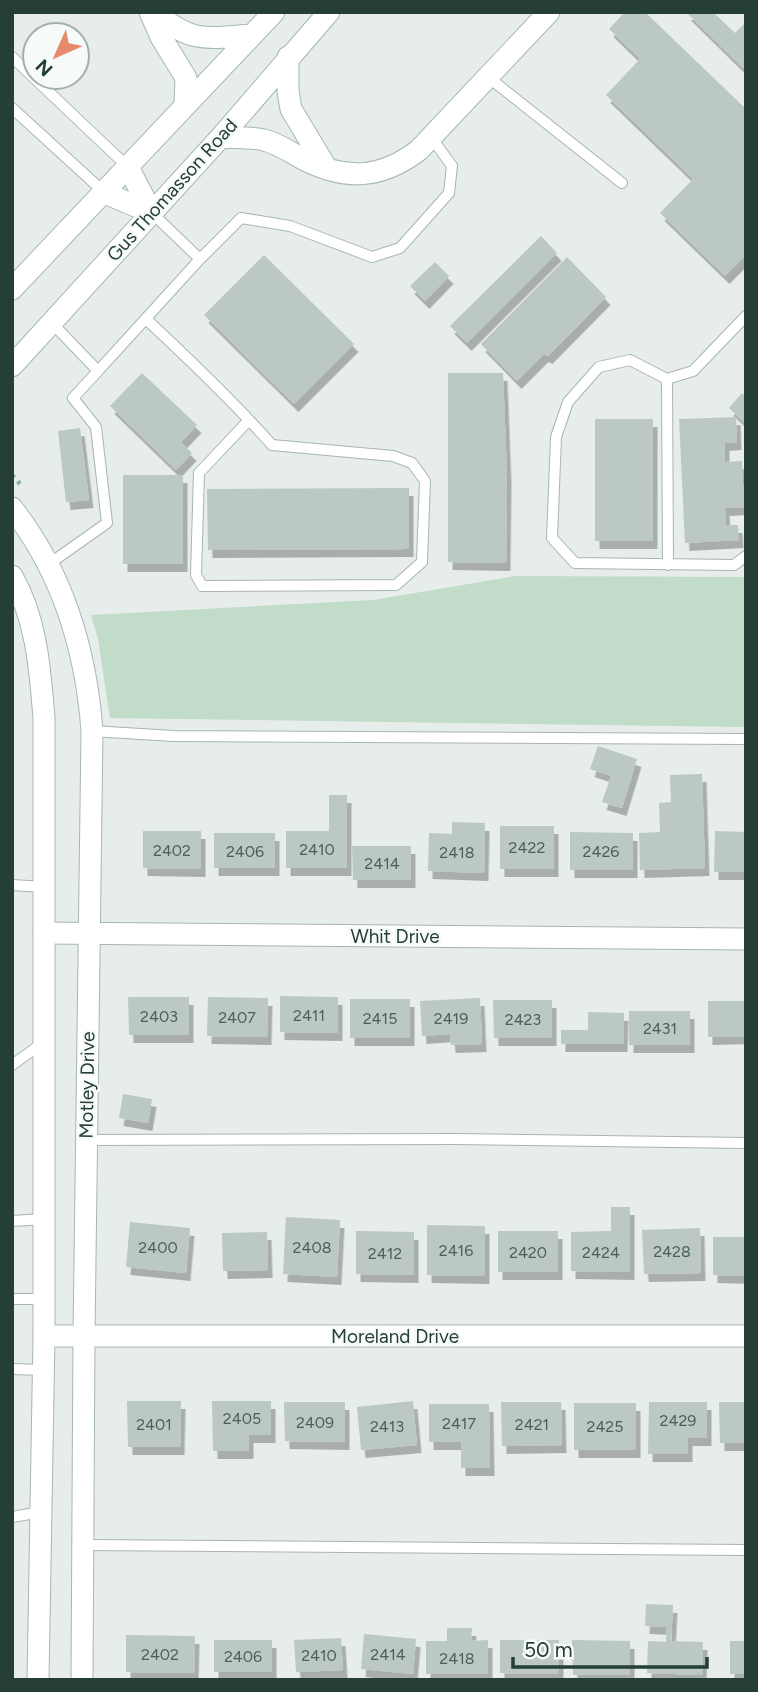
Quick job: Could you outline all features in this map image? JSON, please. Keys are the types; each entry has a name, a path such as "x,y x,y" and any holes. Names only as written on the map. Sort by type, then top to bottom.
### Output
{"main road":[{"path":"152,12 173,28 191,37 252,35"},
{"path":"152,12 161,37 186,78 185,106"},
{"path":"12,289 274,12"},
{"name":"Gus Thomasson Road","path":"12,366 152,213 329,12"},
{"path":"220,137 261,139 327,169 357,174 384,171 402,163 431,137 549,12"},
{"path":"288,57 291,109 327,169"},
{"path":"128,167 152,213"},
{"path":"105,193 152,213"},
{"name":"Motley Drive","path":"12,508 49,564 64,594 77,635 90,697 92,731 82,1680"},
{"path":"38,1680 44,1370 44,718 39,653 14,580 49,564"},
{"name":"Whit Drive","path":"44,933 746,939"},
{"name":"Moreland Drive","path":"44,1336 746,1336"}],"lane":[{"path":"12,57 128,167"},
{"path":"488,77 622,183"},
{"path":"12,108 105,193"},
{"path":"49,564 107,523 96,427 73,398 241,218 290,226 372,257 400,248 449,193 452,166 431,137"},
{"path":"152,213 200,259"},
{"path":"746,316 693,371 667,379 630,360 599,367 568,402 556,437 552,538 575,563 734,565 746,556"},
{"path":"146,319 217,385 272,444 393,456 412,463 425,481 422,562 396,585 202,586 196,575 199,473 249,420"},
{"path":"52,323 98,371"},
{"path":"667,379 667,565"},
{"path":"92,731 187,736 746,739"},
{"path":"12,886 44,887"},
{"path":"12,1065 44,1042"},
{"path":"86,1140 456,1139 746,1143"},
{"path":"12,1221 44,1219"},
{"path":"12,1299 44,1299"},
{"path":"12,1369 44,1370"},
{"path":"12,1517 41,1512"},
{"path":"83,1545 746,1549"}],"green space":[{"path":"516,576 746,577 746,727 110,718 98,639 91,615 373,600"}],"building":[{"path":"625,12 645,12 746,109 746,255 725,276 660,213 693,179 606,95 640,59 609,29"},
{"path":"686,12 713,12 735,33 746,22 746,71"},
{"path":"541,236 557,253 467,343 450,326"},
{"path":"264,255 354,344 294,404 204,315"},
{"path":"567,257 606,297 548,356 544,354 517,381 481,344"},
{"path":"435,262 449,276 425,301 410,286"},
{"path":"142,373 197,425 181,442 192,453 176,470 110,406"},
{"path":"448,373 503,373 507,476 506,563 448,562"},
{"path":"742,393 746,397 746,424 729,408"},
{"path":"736,417 737,442 725,443 725,462 742,461 744,507 725,508 726,525 738,525 739,540 685,543 679,419"},
{"path":"595,419 653,419 653,541 595,541"},
{"path":"80,428 89,500 66,502 58,431"},
{"path":"123,475 183,475 183,564 123,564"},
{"path":"409,488 409,549 208,550 207,489"},
{"path":"598,746 637,759 622,808 602,802 611,776 590,769"},
{"path":"702,774 705,868 640,870 639,833 660,832 659,803 671,802 670,775"},
{"path":"329,795 347,795 347,868 286,868 286,831 329,831"},
{"path":"452,822 485,823 484,873 428,871 429,833 452,834"},
{"path":"500,826 554,826 554,869 500,869"},
{"path":"143,831 201,831 201,869 143,868"},
{"path":"715,831 746,832 746,872 714,872"},
{"path":"570,832 633,833 633,870 570,870"},
{"path":"214,833 275,833 275,868 214,868"},
{"path":"352,846 411,846 411,880 353,880"},
{"path":"280,996 338,997 338,1033 280,1032"},
{"path":"128,997 189,997 189,1035 129,1035"},
{"path":"208,997 268,998 267,1037 207,1036"},
{"path":"480,998 482,1044 451,1045 450,1034 422,1036 420,1001"},
{"path":"350,999 410,999 410,1038 350,1038"},
{"path":"493,1000 552,1000 552,1038 494,1038"},
{"path":"708,1001 746,1001 746,1036 708,1037"},
{"path":"629,1011 690,1011 690,1045 629,1045"},
{"path":"588,1012 624,1013 623,1044 561,1044 561,1030 588,1030"},
{"path":"123,1094 152,1099 148,1123 119,1118"},
{"path":"611,1207 630,1207 630,1272 571,1271 571,1232 611,1231"},
{"path":"286,1217 340,1220 337,1277 283,1274"},
{"path":"130,1222 190,1228 186,1273 126,1267"},
{"path":"427,1225 485,1226 485,1276 427,1275"},
{"path":"700,1228 701,1273 644,1274 642,1230"},
{"path":"356,1231 414,1232 414,1275 356,1274"},
{"path":"498,1231 558,1231 558,1272 498,1272"},
{"path":"267,1232 268,1270 223,1271 222,1233"},
{"path":"713,1237 746,1237 746,1276 713,1275"},
{"path":"127,1401 181,1401 180,1447 128,1447"},
{"path":"212,1401 271,1401 271,1435 249,1435 249,1451 213,1451"},
{"path":"413,1401 417,1445 361,1450 357,1407"},
{"path":"284,1402 345,1402 345,1442 285,1441"},
{"path":"501,1402 561,1402 562,1445 502,1446"},
{"path":"649,1402 707,1402 707,1438 688,1438 688,1454 648,1454"},
{"path":"719,1402 746,1402 746,1443 720,1443"},
{"path":"574,1403 636,1403 636,1450 574,1450"},
{"path":"429,1404 489,1404 490,1468 461,1468 461,1442 429,1442"},
{"path":"646,1604 673,1605 671,1641 703,1642 702,1675 647,1673 648,1641 666,1642 667,1627 645,1626"},
{"path":"447,1628 472,1628 471,1641 488,1640 488,1674 426,1674 426,1641 447,1641"},
{"path":"364,1634 416,1639 413,1674 361,1669"},
{"path":"126,1635 195,1636 194,1673 126,1672"},
{"path":"341,1638 343,1670 296,1672 294,1640"},
{"path":"214,1640 272,1640 272,1672 214,1672"},
{"path":"500,1640 559,1640 559,1674 500,1673"},
{"path":"572,1640 630,1641 630,1675 573,1675"},
{"path":"730,1641 746,1641 746,1674 730,1674"}]}
